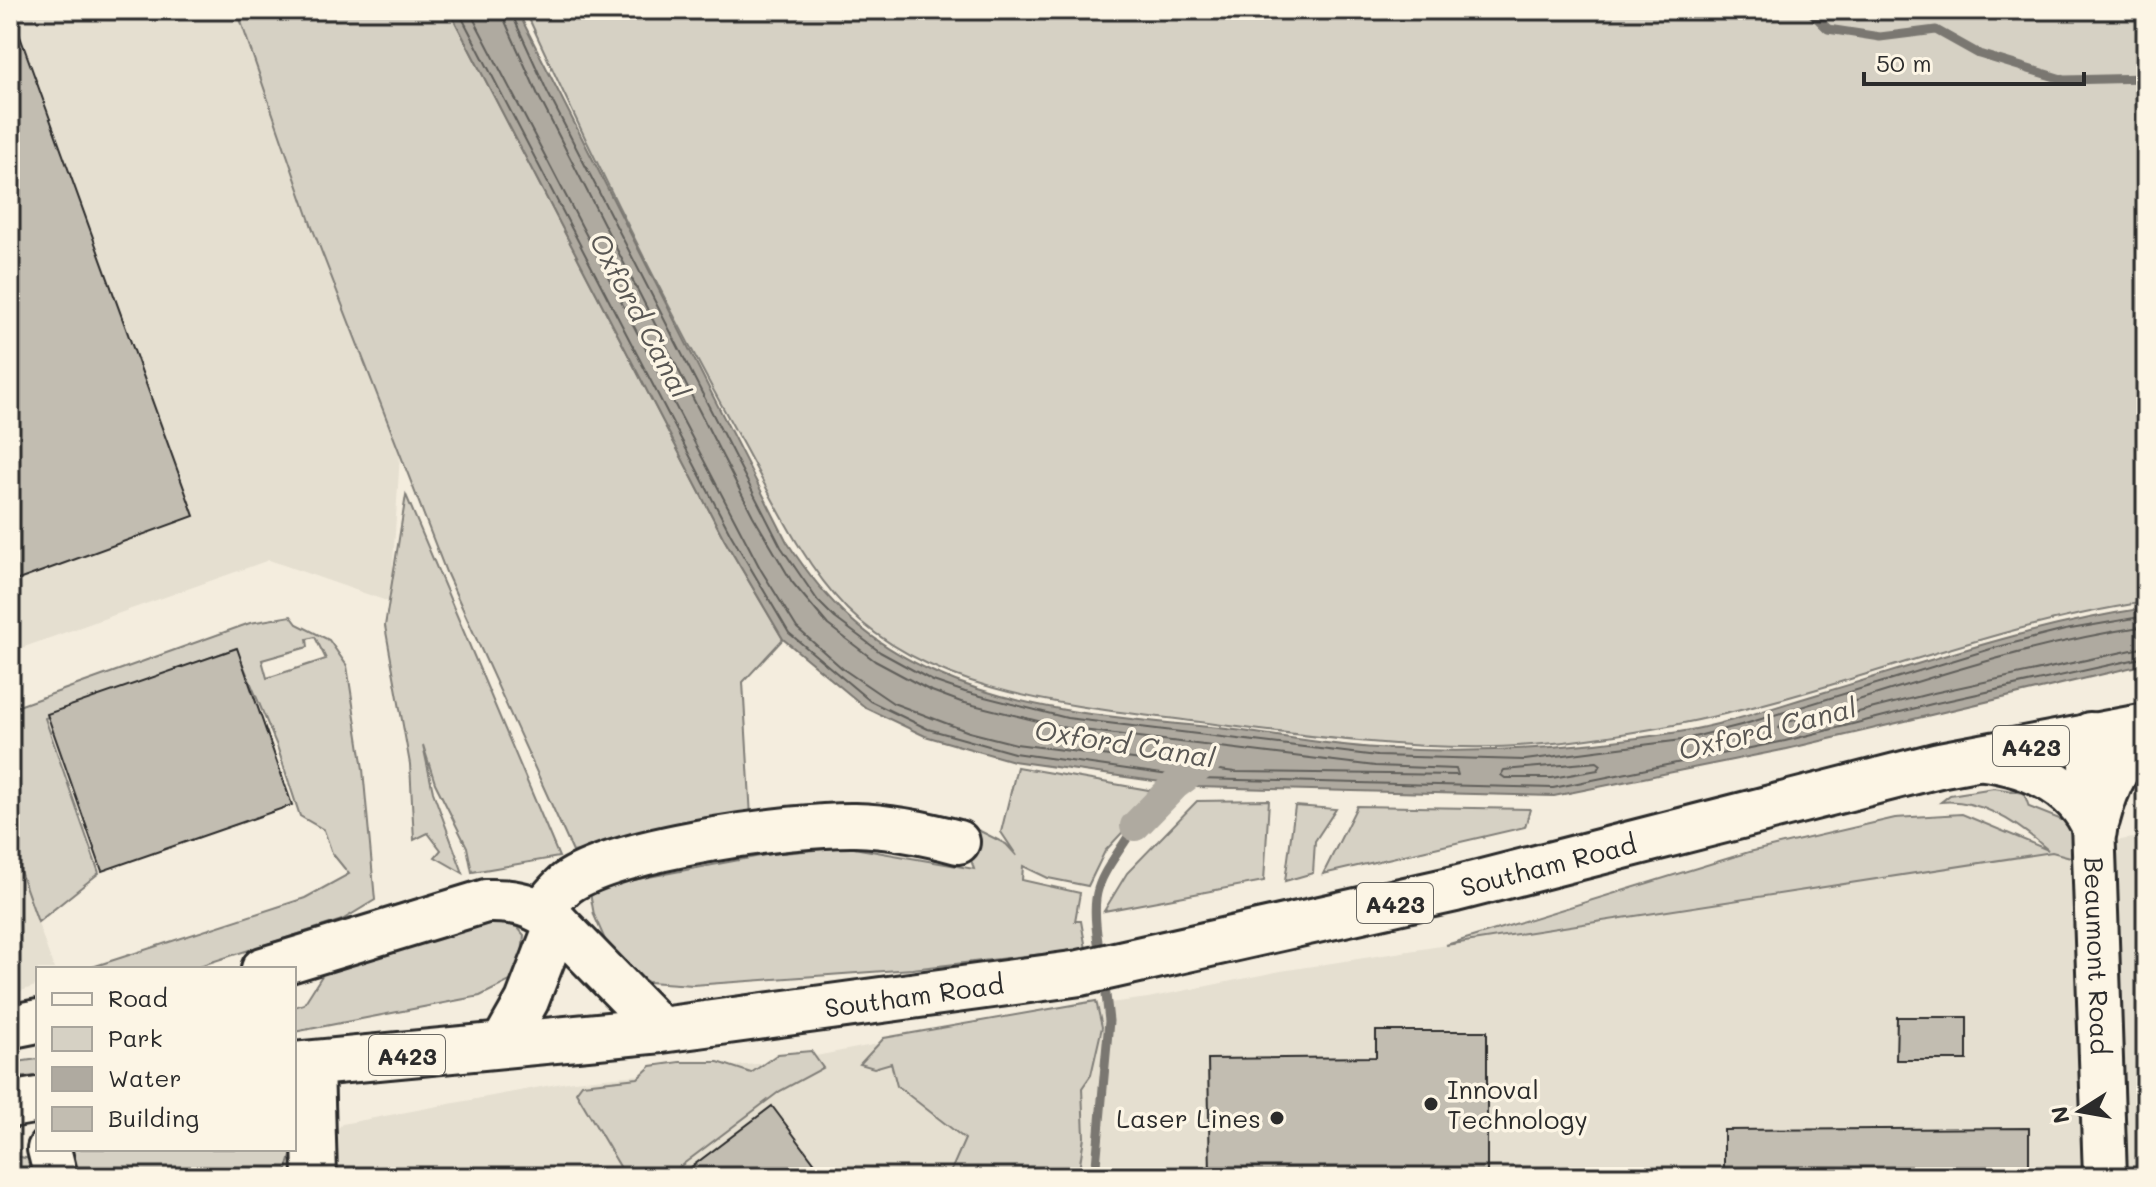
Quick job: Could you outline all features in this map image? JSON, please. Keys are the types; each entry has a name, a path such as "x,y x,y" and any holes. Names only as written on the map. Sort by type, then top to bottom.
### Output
{"highway":[{"name":"Southam Road","path":"303,1065 661,1030 1080,973 1455,889 1972,758 2146,726"},
{"path":"10,1105 36,1101"}],"street":[{"name":"Beaumont Road","path":"2090,734 2105,1177"},
{"name":"Beaumont Road","path":"2095,833 2106,792 2119,768 2146,737"},
{"name":"Beaumont Road","path":"1972,758 2012,763 2048,779 2077,803 2090,818 2095,833"},
{"path":"502,1045 527,1001 550,917 569,882 602,867 714,840 854,825 895,829 958,842"},
{"path":"270,967 486,901 523,903 550,917 661,1030"},
{"path":"303,1065 315,1177"},
{"path":"50,1151 56,1177"}],"shaded area":[{"path":"10,10 239,10 400,455 393,564 401,606 269,560 10,652"},
{"path":"2146,836 2146,1177 334,1177 326,1141 342,1124 573,1081 790,1061 1048,1011 1148,998 1281,971"},
{"path":"10,843 53,967 36,967 36,986 10,995"}],"green space":[{"path":"237,10 449,10 724,539 783,639 743,682 751,817 573,852 446,572 312,227"},
{"path":"525,10 2146,10 2146,602 2027,627 1734,712 1607,737 1516,746 1451,747 1367,742 1118,712 1035,698 952,674 914,657 879,636 847,609 801,549 655,279"},
{"path":"406,495 559,857 472,872 467,847 435,783 423,745 433,792 463,873 435,857 441,850 428,833 414,840 410,764 385,626"},
{"path":"291,616 297,624 329,640 347,666 363,769 375,900 342,920 196,967 92,967 305,898 349,874 332,853 324,830 300,816 277,746 236,648 45,718 99,873 38,922 10,843 10,709 250,623","holes":["315,637 326,659 267,678 262,660 308,647 307,639"]},
{"path":"1017,767 1160,792 1105,851 1088,886 1048,878 1023,866 1022,880 1080,893 1075,921 1081,921 1086,949 912,969 693,985 648,982 617,967 594,915 590,893 622,882 771,854 848,847 974,869 970,857 980,831 1006,844 1017,856 1001,832"},
{"path":"1994,788 2024,793 2029,807 2067,822 2081,846 2078,859 2052,852 1446,945 1749,852 1895,818 1962,814 2048,850 1999,815 1971,804 1941,802 1950,795"},
{"path":"1269,800 1264,881 1104,911 1127,873 1197,801"},
{"path":"1295,806 1336,809 1315,841 1313,873 1285,881"},
{"path":"1357,806 1530,809 1525,827 1323,874"},
{"path":"508,916 524,935 520,976 480,996 296,1032 296,1006 304,1004 323,974"},
{"path":"1096,1001 1102,1027 1091,1075 1082,1088 1084,1137 1078,1177 953,1177 950,1173 965,1139 897,1086 891,1063 874,1068 860,1064 884,1038"},
{"path":"811,1051 823,1068 780,1091 666,1177 625,1175 576,1092 582,1084 638,1078 651,1066 718,1062 751,1073 778,1054"},
{"path":"36,1059 36,1076 10,1078 10,1063"},
{"path":"71,1151 292,1151 285,1177 74,1177"},
{"path":"10,1155 30,1159 39,1177 10,1177"}],"water":[{"name":"Oxford Canal","path":"449,10 517,10 787,542 818,585 869,635 911,661 969,686 1039,705 1112,717 1357,747 1491,750 1604,742 1697,729 2024,633 2146,608 2146,664 1787,749 1554,796 1196,787 1013,761 925,736 866,708 783,639 724,539"}],"building":[{"path":"13,17 194,516 10,583 10,18"},
{"path":"237,648 292,805 102,871 47,714"},
{"path":"1897,1017 1967,1017 1967,1060 1896,1060"},
{"path":"1376,1031 1487,1031 1487,1177 1210,1177 1208,1059 1376,1057"},
{"path":"772,1106 825,1177 678,1177"},
{"path":"2029,1128 2029,1177 1724,1177 1724,1130"}],"waterway":[{"path":"1809,10 1828,29 1880,37 1936,30 1979,54 2065,80 2146,78"},
{"name":"Oxford Canal","path":"1135,826 1175,785 1207,761"},
{"path":"1100,955 1095,913 1099,886 1135,826"},
{"path":"1095,1177 1109,1021 1104,977"}],"place":[{"name":"Innoval Technology","path":"1431,1104"},
{"name":"Laser Lines","path":"1277,1118"}]}
